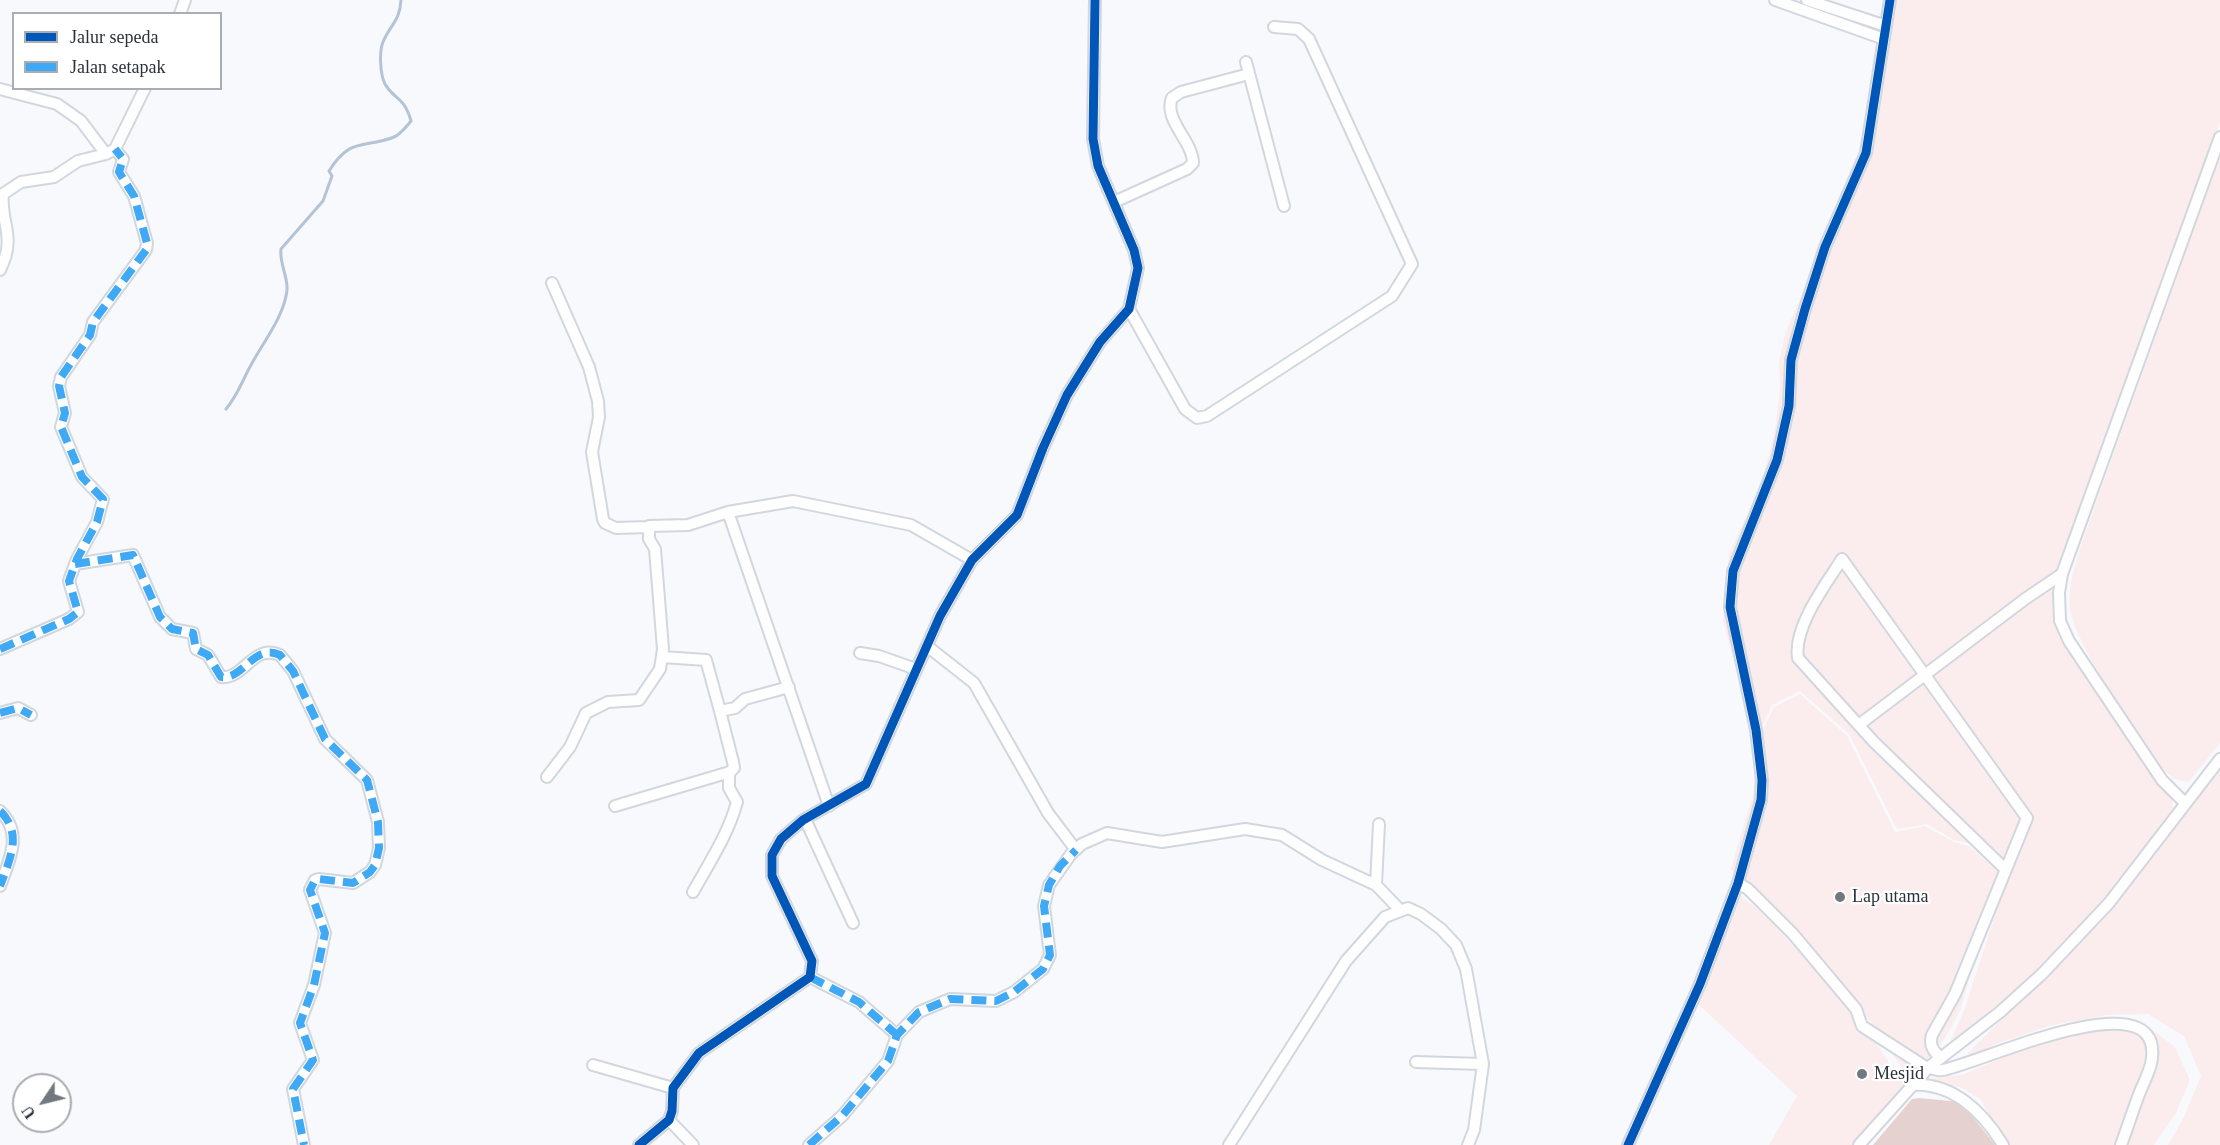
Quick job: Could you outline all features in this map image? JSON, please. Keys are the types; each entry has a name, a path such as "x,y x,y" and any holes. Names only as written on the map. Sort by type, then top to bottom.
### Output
{"street":[{"path":"639,1145 669,1120 672,1111 673,1088 699,1053 810,977 812,961 772,876 772,855 781,839 805,819 866,784 940,616 972,560 1017,515 1042,448 1067,395 1100,342 1129,309 1138,268 1134,250 1098,166 1093,139 1095,0"},
{"path":"1775,0 1884,39"},
{"path":"1807,0 1886,26"},
{"path":"1628,1145 1692,1005 1738,882 1761,800 1762,780 1756,730 1730,607 1733,571 1777,460 1789,406 1791,360 1805,309 1826,247 1866,153 1890,0"},
{"path":"1129,309 1185,409 1197,418 1207,416 1392,296 1412,264 1309,39 1298,29 1274,27"},
{"path":"1246,62 1284,206"},
{"path":"1114,202 1187,169 1193,163 1192,155 1171,113 1172,98 1181,93 1249,74"},
{"path":"0,89 57,104 81,121 110,152 123,159 119,172 134,196 147,243 146,250 93,322 90,334 61,377 59,386 65,413 61,427 69,448 82,477 103,499 97,522 78,557 69,581 71,594 78,608 74,616 0,649"},
{"path":"0,270 9,246 4,232 1,203 7,189 21,182 54,177 78,161 110,152 144,90"},
{"path":"2184,802 2162,780 2064,632 2059,610 2062,574 2220,137"},
{"path":"552,284 589,367 598,401 599,417 592,452 605,523 616,528 648,527 651,524 688,525 728,512 793,501 911,525 972,560"},
{"path":"728,512 829,806"},
{"path":"547,777 570,747 586,713 608,702 639,700 660,669 662,657 655,549 650,542 648,527"},
{"path":"78,557 133,555 160,617 172,628 194,633 196,649 208,655 221,677 231,676 256,656 268,653 280,655 293,671 326,740 364,775 370,784 380,834 375,865 370,872 352,883 319,879 315,880 310,890 325,933 314,985 300,1023 314,1060 293,1089 304,1145"},
{"path":"1941,1058 1933,1051 1930,1040 1955,994 2005,869 2027,825 2027,818 1842,559 1804,624 1797,650 1798,658 1898,766 2005,869"},
{"path":"1860,724 2062,574"},
{"path":"927,646 974,683 1048,813 1076,850"},
{"path":"860,653 879,656 916,669"},
{"path":"615,806 729,772 734,768 706,660 662,657"},
{"path":"720,711 735,708 745,699 789,687"},
{"path":"0,713 18,708 31,715"},
{"path":"1859,1145 1910,1085 1928,1068 2000,1012 2042,974 2109,903 2184,802 2220,759"},
{"path":"693,892 723,840 735,810 737,802 729,788 729,772"},
{"path":"0,811 10,820 13,832 10,860 0,886"},
{"path":"805,819 853,923"},
{"path":"1376,885 1380,824"},
{"path":"809,1145 842,1116 888,1061 897,1035 919,1012 930,1005 950,999 996,1001 1014,992 1043,969 1050,955 1044,906 1049,885 1060,866 1076,850 1107,833 1162,842 1245,829 1282,835 1322,860 1376,885 1401,911"},
{"path":"1738,882 1793,934 1856,1010 1862,1026 1928,1068 1942,1070 1974,1062 2051,1033 2072,1028 2129,1025 2149,1037 2152,1044 2152,1060 2121,1145"},
{"path":"1229,1145 1346,961 1385,917 1408,908 1421,914 1456,945 1466,969 1483,1064 1475,1120 1468,1145"},
{"path":"810,977 859,1002 897,1035"},
{"path":"1416,1062 1483,1064"},
{"path":"593,1065 673,1088"},
{"path":"1910,1085 1941,1088 1957,1095 1974,1107 2003,1145"},
{"path":"669,1120 693,1145"}],"shaded area":[{"path":"1883,0 2220,0 2220,122 2060,565 2063,626 2111,713 2145,767 2172,800 2173,810 2114,887 2032,978 1950,1052 1946,1050 1964,1011 2008,875 1971,844 1954,840 1927,824 1897,829 1849,734 1800,691 1772,705 1753,746 1748,713 1723,621 1729,554 1759,490 1776,423 1780,389 1779,361 1786,331 1846,193 1860,149 1867,121"},
{"path":"2220,156 2220,743 2189,782 2174,779 2162,768 2112,694 2079,635 2069,600 2080,548"},
{"path":"1800,694 1847,736 1895,832 1925,826 1954,842 1969,846 1999,873 1960,1011 1945,1038 1911,1083 1873,1025 1830,969 1782,916 1731,869 1753,794 1755,768 1752,752 1774,707"},
{"path":"2220,769 2220,1145 2168,1145 2183,1119 2201,1076 2184,1036 2148,1014 2106,1015 2049,1026 1999,1043 1970,1058 1968,1053 2100,922"},
{"path":"1737,894 1775,926 1856,1014 1908,1091 1857,1145 1769,1145 1797,1096 1697,1003"},
{"path":"2150,1028 2175,1047 2190,1080 2176,1113 2154,1145 2008,1145 1980,1099 1960,1087 1925,1088 1932,1078 1965,1074 2015,1052 2073,1033"},
{"path":"1912,1099 1961,1102 1995,1145 1873,1145"}],"waterway":[{"path":"226,409 282,310 287,285 281,249 323,201 332,176 329,171 337,160 351,148 394,137 411,121 405,107 385,84 381,69 382,46 397,18 401,0"}],"marked path":[{"path":"0,649 69,619 78,612 69,581 77,559 97,522 103,499 82,477 61,427 65,413 59,386 61,377 90,335 93,322 146,250 147,243 134,196 119,172 123,159 115,149"},
{"path":"75,564 133,555 160,617 172,629 193,633 196,649 208,655 221,677 236,673 263,654 280,655 293,671 325,739 367,780 378,822 379,848 375,865 370,872 353,883 319,879 315,880 310,890 325,933 314,985 300,1023 313,1060 293,1089 304,1145"},
{"path":"0,713 18,708 31,715"},
{"path":"0,811 7,819 13,837 10,856 0,886"},
{"path":"809,1145 842,1116 888,1061 897,1035 919,1012 950,999 996,1001 1014,992 1043,969 1050,955 1044,906 1049,885 1060,866 1076,850"},
{"path":"810,977 859,1002 897,1035"}],"cycle path":[{"path":"639,1145 669,1120 672,1111 673,1088 699,1053 810,977 812,961 772,876 772,855 781,839 803,820 866,784 940,616 972,560 1017,515 1067,395 1100,342 1129,309 1138,268 1134,250 1098,166 1093,139 1095,0"},
{"path":"1628,1145 1700,984 1738,883 1761,800 1762,780 1756,730 1730,607 1733,571 1777,460 1789,406 1791,360 1805,309 1825,247 1866,153 1890,0"}],"place":[{"name":"Lap utama","path":"1840,897"},
{"name":"Mesjid","path":"1862,1074"}]}
